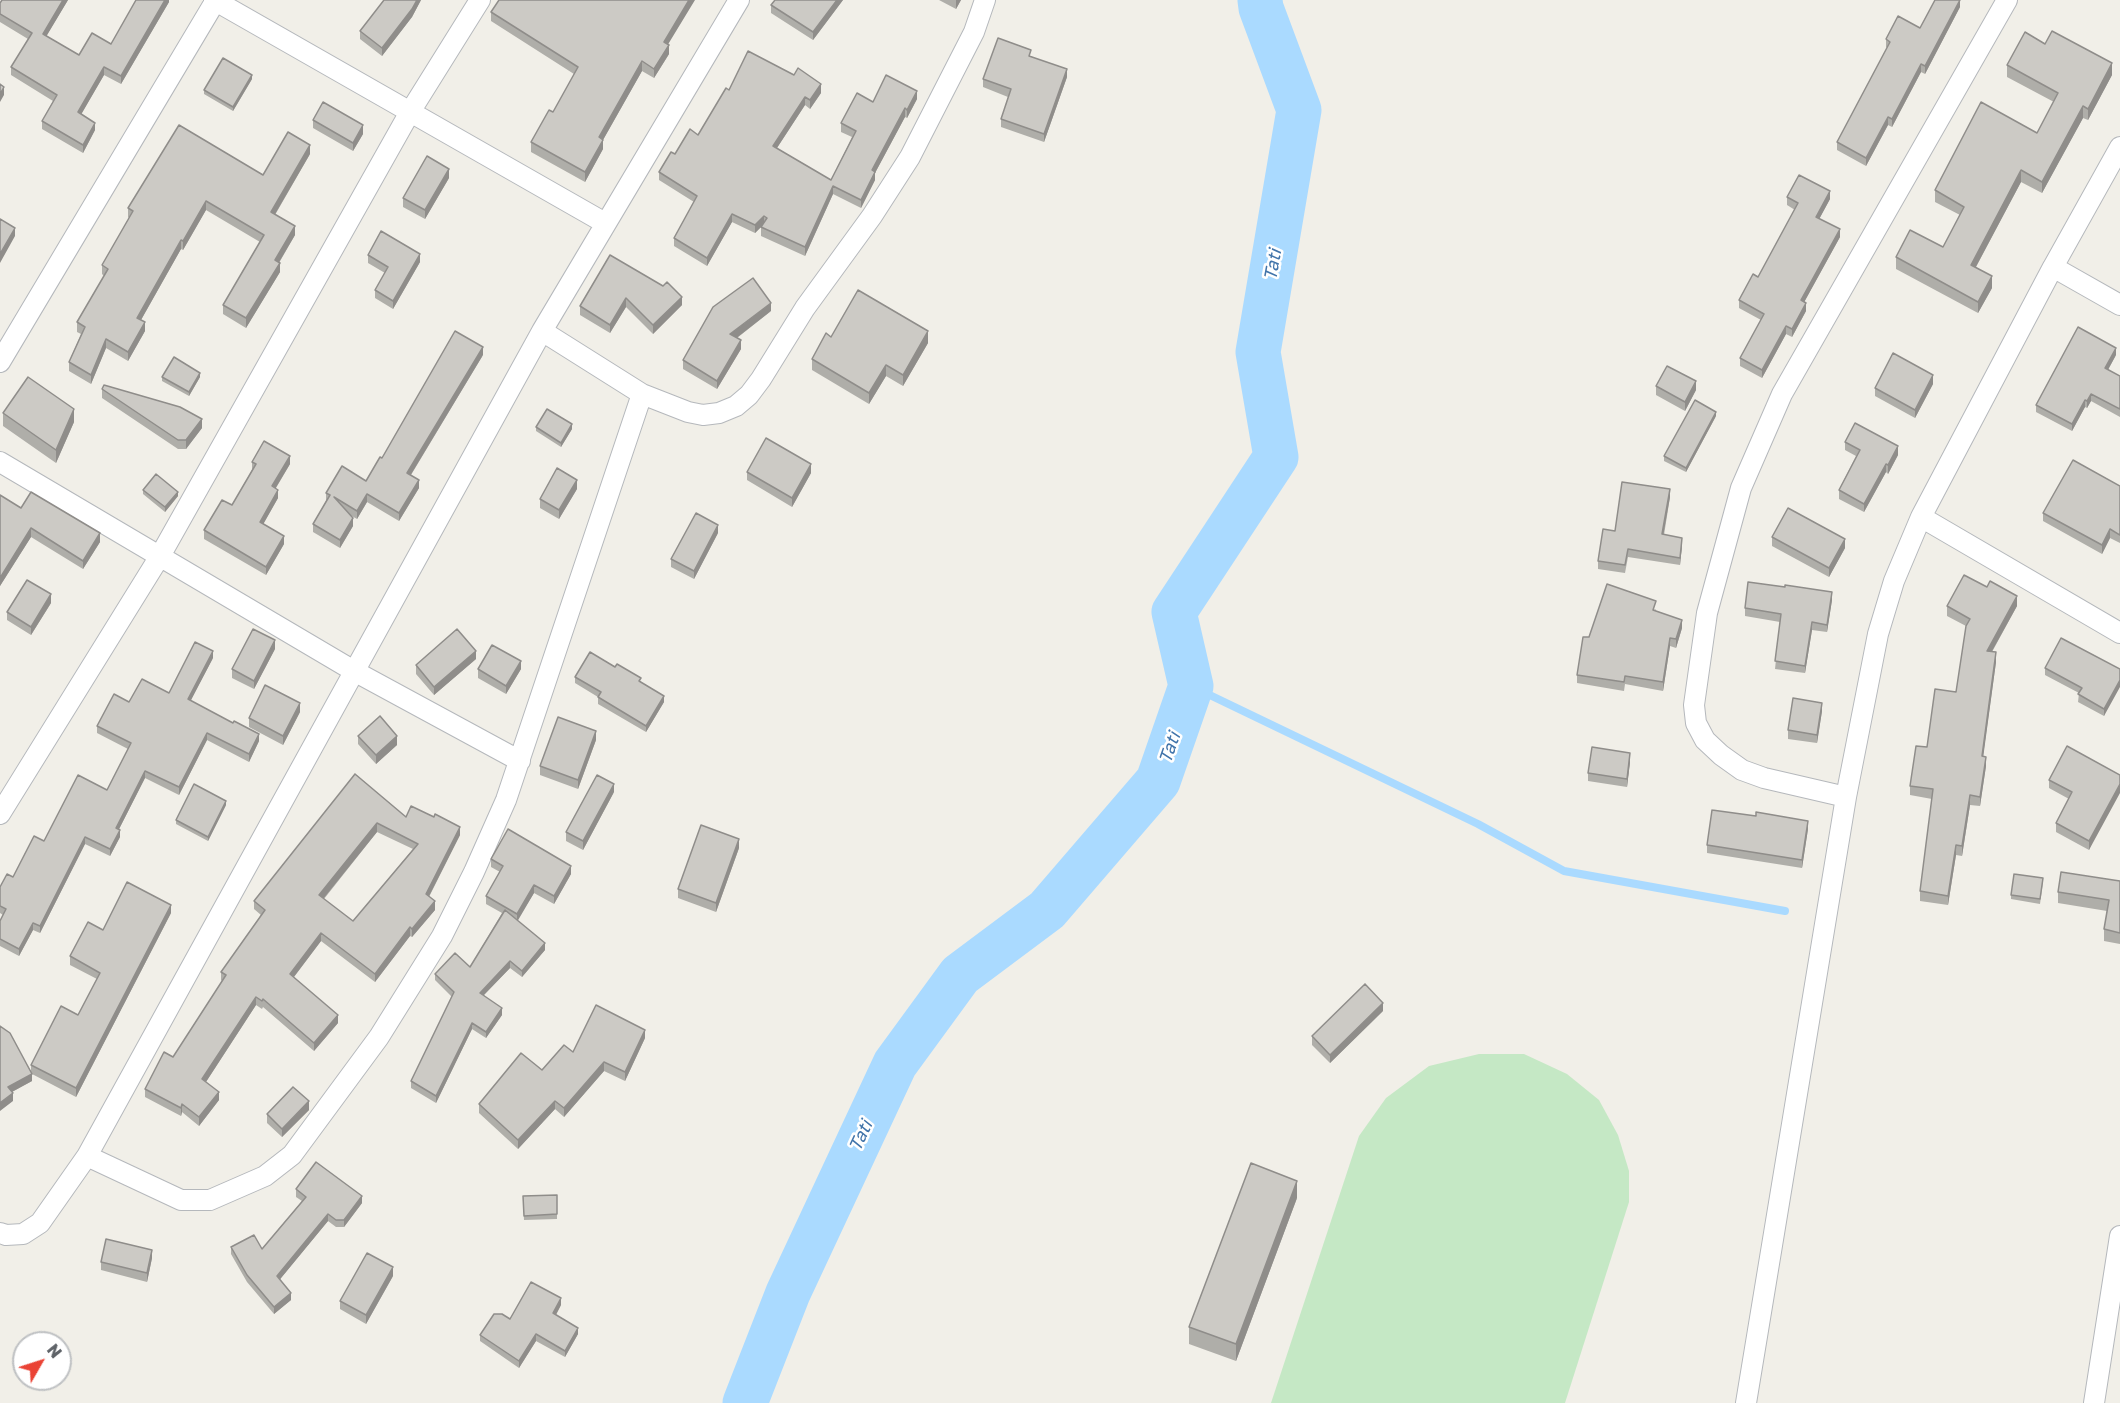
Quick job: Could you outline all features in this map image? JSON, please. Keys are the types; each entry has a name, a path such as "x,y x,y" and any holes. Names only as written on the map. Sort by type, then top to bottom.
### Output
{"street":[{"path":"0,362 216,0 605,223"},
{"path":"0,813 160,556 410,112 480,0"},
{"path":"0,1233 23,1234 40,1223 87,1156 542,332 739,0"},
{"path":"542,332 642,394 688,412 703,416 736,406 749,395 761,379 805,308 872,216 910,157 974,32 985,0"},
{"path":"1846,797 1764,778 1742,770 1705,740 1696,723 1694,705 1707,613 1741,488 1782,394 2007,0"},
{"path":"1746,1403 1846,797 1878,634 1894,581 1921,518 2053,267 2120,147"},
{"path":"2053,267 2120,305"},
{"path":"87,1156 181,1200 210,1200 265,1176 292,1155 379,1037 442,936 478,862 520,762 642,394"},
{"path":"0,462 354,671 520,762"},
{"path":"1921,518 2120,633"},
{"path":"2094,1403 2120,1236"}],"green space":[{"path":"1479,1054 1524,1054 1567,1074 1599,1100 1618,1135 1629,1171 1629,1202 1565,1403 1271,1403 1359,1136 1386,1098 1429,1066"}],"building":[{"path":"2,0 63,0 43,34 79,55 92,33 111,44 136,0 165,0 121,76 104,67 78,112 95,123 83,145 42,121 57,95 11,67 32,33 0,14"},
{"path":"384,0 417,0 382,48 360,31"},
{"path":"499,0 689,0 664,42 669,45 654,69 642,61 599,137 603,140 585,172 531,142 549,110 553,112 578,67 491,12"},
{"path":"775,0 837,0 813,32 771,5"},
{"path":"1935,0 1960,0 1925,66 1921,64 1892,119 1888,117 1866,158 1837,142 1890,42 1886,39 1898,16 1920,28"},
{"path":"2052,31 2112,63 2088,109 2083,106 2042,182 2021,170 1971,265 1992,276 1978,302 1896,257 1910,230 1943,247 1964,207 1935,190 1981,102 2037,133 2058,93 2007,65 2025,32 2045,44"},
{"path":"998,38 1031,50 1029,56 1067,69 1044,134 1001,119 1011,89 983,79"},
{"path":"748,51 794,75 798,68 821,84 810,100 805,97 773,146 831,180 856,131 841,123 857,93 873,102 886,75 917,91 907,110 905,108 872,170 875,172 861,200 833,186 805,247 761,227 767,218 764,216 755,225 732,214 707,258 674,238 697,196 659,172 671,152 675,154 690,129 698,135 726,88 729,90"},
{"path":"223,58 252,75 233,107 204,90"},
{"path":"323,102 363,125 353,143 313,120"},
{"path":"179,125 263,175 288,132 310,145 271,212 295,226 275,260 280,263 246,318 223,305 264,235 206,201 137,318 145,322 128,352 106,339 91,375 69,362 85,327 77,322 108,269 102,265 133,211 128,208"},
{"path":"427,156 449,169 425,210 403,198"},
{"path":"1799,175 1830,191 1816,217 1840,229 1801,300 1806,303 1792,329 1786,326 1762,370 1740,358 1764,314 1739,300 1753,274 1758,277 1798,203 1787,197"},
{"path":"0,219 15,228 0,254"},
{"path":"381,231 420,254 393,301 375,290 388,267 368,255"},
{"path":"610,255 663,286 667,282 682,297 653,325 626,298 610,325 580,306"},
{"path":"753,278 771,303 730,334 741,340 717,381 683,360 713,307"},
{"path":"858,290 928,331 903,375 886,365 869,393 812,359 826,333 831,337"},
{"path":"2078,327 2116,348 2105,368 2120,376 2120,409 2091,394 2087,401 2085,400 2072,424 2036,405"},
{"path":"455,331 483,347 407,473 419,480 399,513 367,494 357,511 334,497 353,518 340,540 313,524 330,495 326,493 342,466 366,481 380,457 382,458"},
{"path":"1893,353 1933,375 1915,410 1875,388"},
{"path":"174,357 200,373 189,392 162,377"},
{"path":"1667,366 1696,381 1685,402 1656,386"},
{"path":"28,377 74,409 56,450 3,413"},
{"path":"104,385 180,407 202,419 186,440 178,440 102,389"},
{"path":"1695,400 1716,412 1686,468 1664,456"},
{"path":"547,409 572,424 561,443 536,427"},
{"path":"1855,423 1898,446 1864,504 1839,490 1860,450 1845,442"},
{"path":"766,438 811,464 792,498 747,472"},
{"path":"264,441 290,456 272,486 278,490 260,522 284,536 266,567 204,530 222,500 232,505 256,464 252,462"},
{"path":"2073,460 2120,486 2120,535 2110,529 2102,545 2043,513"},
{"path":"557,468 577,480 559,510 540,499"},
{"path":"156,474 178,492 165,507 143,490"},
{"path":"1622,482 1670,489 1662,534 1682,538 1680,558 1628,549 1625,565 1598,561 1603,529 1615,531"},
{"path":"31,492 100,533 83,561 31,528 0,578 0,495 21,508"},
{"path":"1788,508 1845,539 1829,568 1772,537"},
{"path":"696,513 718,525 694,571 671,559"},
{"path":"1964,575 1987,587 1990,581 2017,596 1987,651 1996,652 1982,756 1986,757 1980,797 1970,795 1962,846 1956,845 1948,896 1920,891 1933,789 1910,786 1916,746 1927,747 1935,689 1956,692 1966,626 1970,619 1947,606"},
{"path":"27,580 51,594 31,627 7,612"},
{"path":"1748,582 1832,592 1827,625 1812,622 1805,666 1775,661 1781,614 1745,608"},
{"path":"1607,584 1656,601 1653,610 1682,620 1676,639 1670,638 1663,682 1625,676 1624,682 1577,675 1583,637 1589,637"},
{"path":"253,629 275,640 254,681 232,669"},
{"path":"457,629 476,651 434,687 416,665"},
{"path":"2061,638 2120,669 2120,680 2104,709 2078,694 2082,688 2045,668"},
{"path":"195,642 213,651 188,699 259,734 249,754 207,733 179,787 145,771 116,828 120,830 110,849 85,837 40,926 33,923 19,949 0,939 0,921 6,909 0,906 0,887 7,874 13,877 34,836 44,841 78,775 107,790 131,743 97,726 114,694 129,702 142,679 169,693"},
{"path":"492,645 521,661 506,686 478,669"},
{"path":"590,652 615,667 617,664 641,678 639,681 664,696 646,726 598,697 601,692 575,677"},
{"path":"265,685 300,703 283,736 249,718"},
{"path":"1793,698 1822,703 1817,735 1788,730"},
{"path":"380,716 397,736 376,755 358,736"},
{"path":"558,717 596,731 578,780 540,766"},
{"path":"2067,746 2120,775 2120,784 2089,841 2056,823 2072,792 2049,780"},
{"path":"1592,747 1630,753 1627,779 1588,773"},
{"path":"355,774 406,817 411,806 434,817 435,814 460,827 426,894 435,901 412,929 410,927 375,974 321,933 290,974 338,1015 314,1043 263,999 262,1001 256,997 202,1079 219,1092 199,1117 182,1104 181,1108 145,1089 164,1052 173,1057 226,975 221,972 265,910 254,901","holes":["377,823 418,844 353,921 319,895"]},
{"path":"597,775 614,784 583,841 566,832"},
{"path":"194,784 226,801 208,837 176,820"},
{"path":"1712,810 1756,816 1756,812 1808,821 1802,860 1707,845"},
{"path":"701,825 739,839 716,903 678,889"},
{"path":"508,829 571,866 554,896 534,885 517,914 486,896 503,866 491,859"},
{"path":"2061,872 2120,881 2120,933 2104,929 2109,900 2058,892"},
{"path":"2014,874 2043,878 2040,899 2011,895"},
{"path":"127,882 171,905 76,1088 31,1065 61,1006 78,1015 100,973 70,956 88,922 103,930"},
{"path":"505,910 545,943 522,971 510,961 480,993 502,1008 486,1032 472,1023 436,1096 411,1081 454,992 435,974 455,953 470,967"},
{"path":"1365,984 1383,1003 1330,1055 1312,1036"},
{"path":"596,1005 645,1030 625,1072 604,1062 564,1108 555,1101 518,1140 479,1104 521,1053 542,1070 564,1045 573,1052"},
{"path":"0,1026 10,1033 32,1074 8,1087 13,1093 0,1103"},
{"path":"293,1087 309,1101 282,1129 267,1114"},
{"path":"316,1162 362,1196 344,1220 336,1220 328,1214 277,1276 291,1293 274,1307 247,1275 231,1247 254,1235 262,1249 306,1197 296,1189"},
{"path":"1251,1163 1297,1181 1236,1344 1189,1327"},
{"path":"557,1195 557,1214 524,1216 523,1196"},
{"path":"106,1239 152,1250 147,1273 101,1262"},
{"path":"367,1253 393,1267 366,1315 340,1301"},
{"path":"531,1282 561,1298 553,1313 578,1328 565,1351 536,1334 519,1361 480,1335 494,1314 502,1314 510,1319"}],"waterway":[{"name":"Tati","path":"745,1403 788,1293 895,1064 960,975 1047,910 1158,781 1191,686 1174,612 1276,457 1258,352 1299,110 1260,0"},
{"path":"1191,686 1478,824 1564,871 1785,911"}]}
